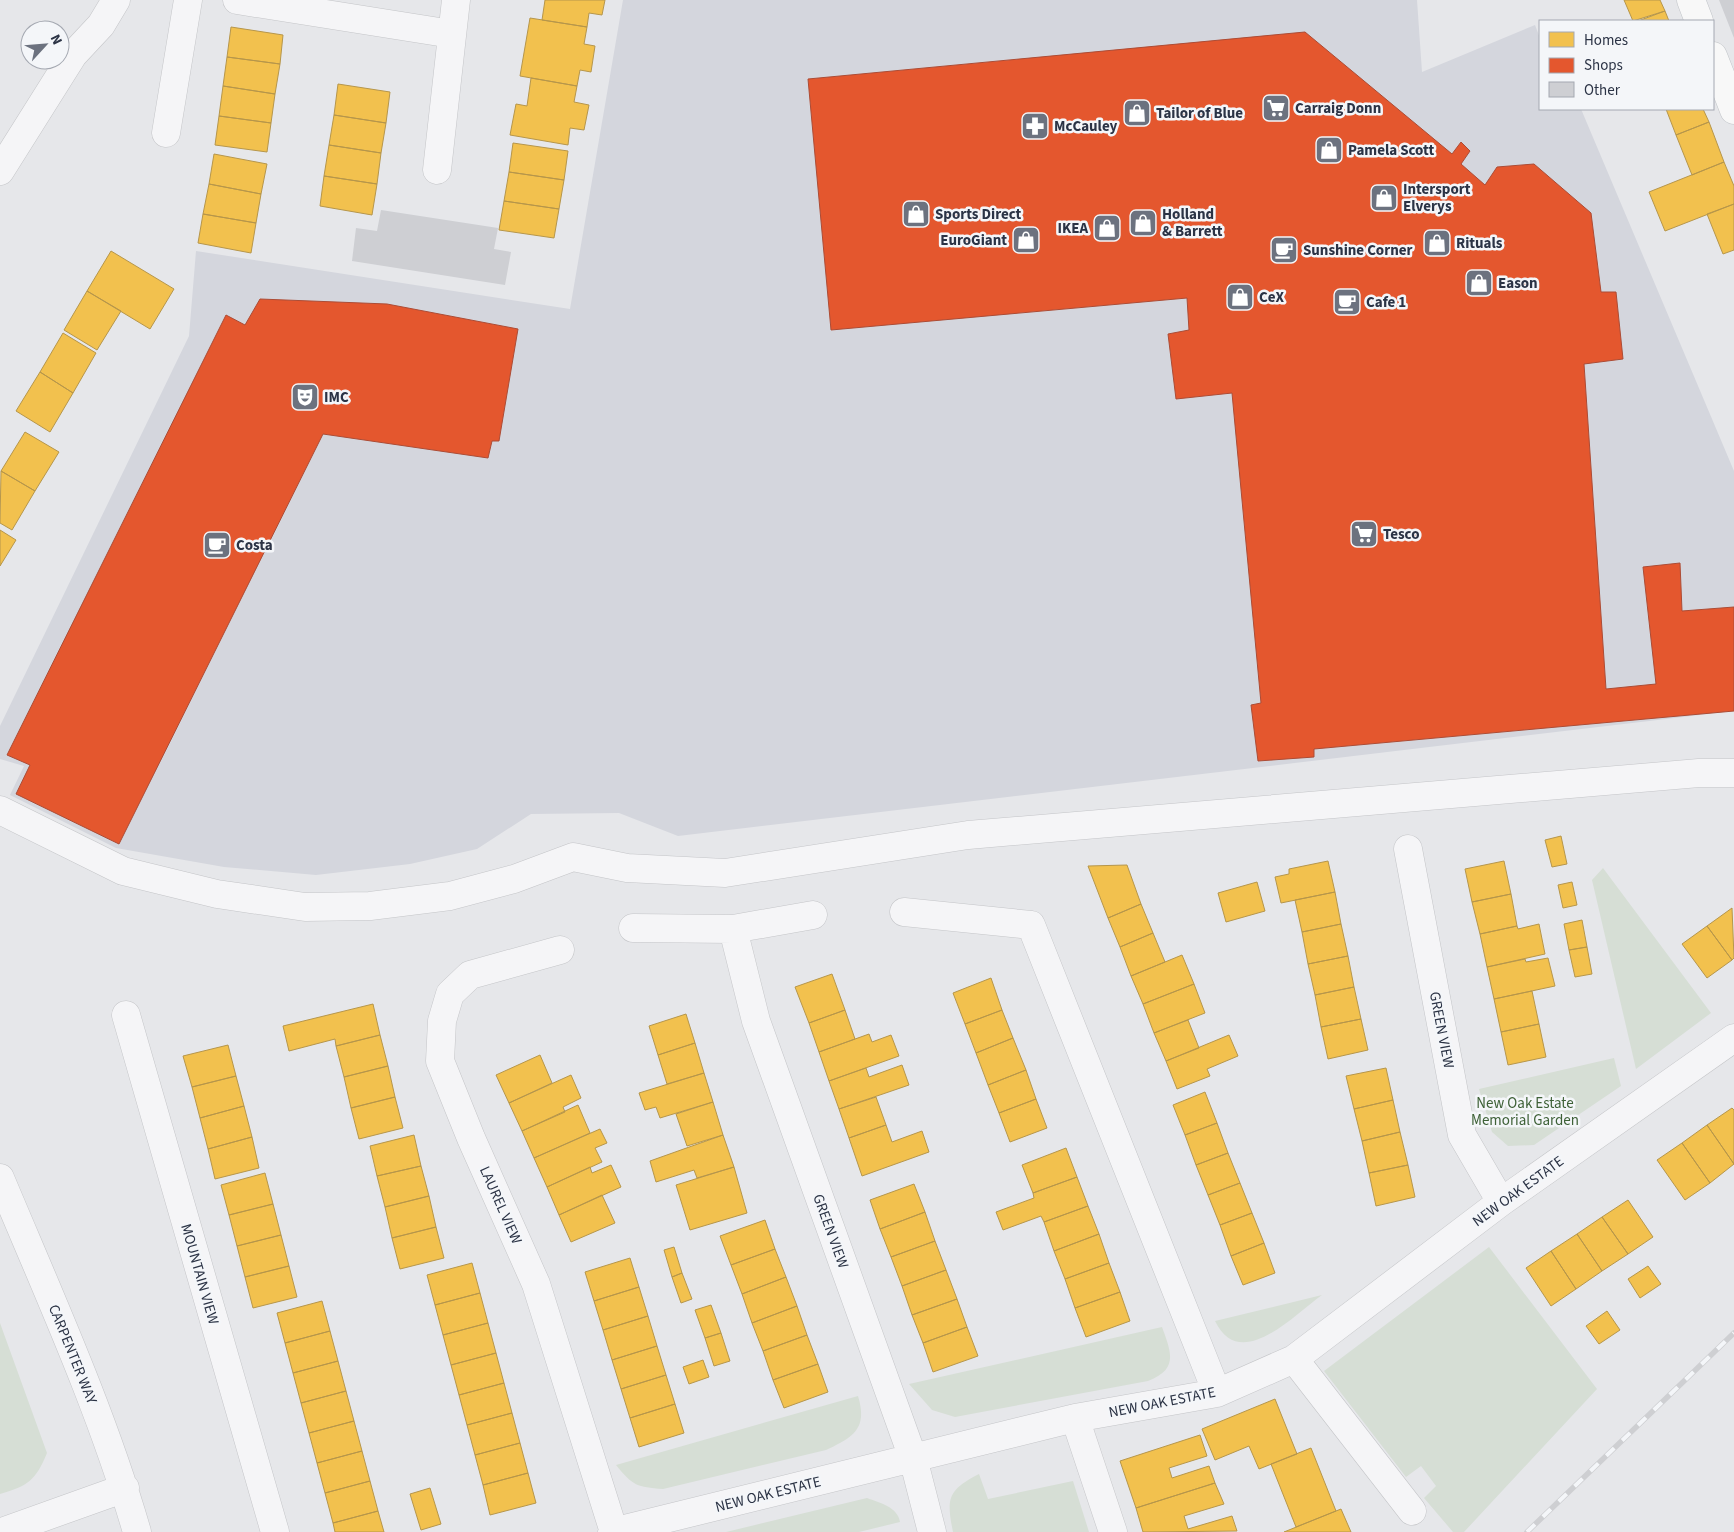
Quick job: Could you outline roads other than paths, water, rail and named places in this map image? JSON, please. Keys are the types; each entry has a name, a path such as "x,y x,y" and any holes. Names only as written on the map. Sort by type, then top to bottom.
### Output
{"main road":[{"path":"1691,0 1699,20"},
{"path":"1714,59 1734,110"}],"street":[{"path":"0,171 73,55 101,25 116,0"},
{"path":"166,134 188,0"},
{"path":"237,0 452,34"},
{"path":"437,170 456,0"},
{"path":"0,810 123,870 217,894 305,907 361,906 450,896 514,879 573,857 628,868 725,873 968,835 1699,773 1734,773"},
{"name":"GREEN VIEW","path":"1408,849 1462,1135 1501,1202"},
{"path":"904,912 1031,925 1217,1393"},
{"path":"633,928 733,929 812,915"},
{"name":"GREEN VIEW","path":"733,929 756,1021 913,1458 932,1532"},
{"name":"LAUREL VIEW","path":"560,950 470,975 450,994 442,1021 440,1061 471,1138 536,1284 613,1532"},
{"name":"MOUNTAIN VIEW","path":"126,1015 275,1532"},
{"name":"NEW OAK ESTATE","path":"613,1532 1075,1418 1217,1393 1294,1359 1501,1202 1734,1038"},
{"name":"CARPENTER WAY","path":"0,1178 70,1342 124,1488 137,1532"},
{"path":"1294,1359 1412,1511"},
{"path":"1075,1418 1113,1532"},
{"path":"2,1532 124,1488"}],"railway":[{"path":"1527,1532 1734,1333"}],"place":[{"name":"Carraig Donn","path":"1276,108"},
{"name":"Tailor of Blue","path":"1137,113"},
{"name":"McCauley","path":"1035,126"},
{"name":"Pamela Scott","path":"1329,150"},
{"name":"Intersport Elverys","path":"1384,198"},
{"name":"Sports Direct","path":"916,214"},
{"name":"Holland & Barrett","path":"1143,223"},
{"name":"IKEA","path":"1107,228"},
{"name":"EuroGiant","path":"1026,240"},
{"name":"Rituals","path":"1437,243"},
{"name":"Sunshine Corner","path":"1284,250"},
{"name":"Eason","path":"1479,283"},
{"name":"CeX","path":"1240,297"},
{"name":"Cafe 1","path":"1347,302"},
{"name":"IMC","path":"305,397"},
{"name":"Tesco","path":"1364,534"},
{"name":"Costa","path":"217,545"}],"park label":[{"name":"New Oak Estate Memorial Garden","path":"1525,1112"}]}
